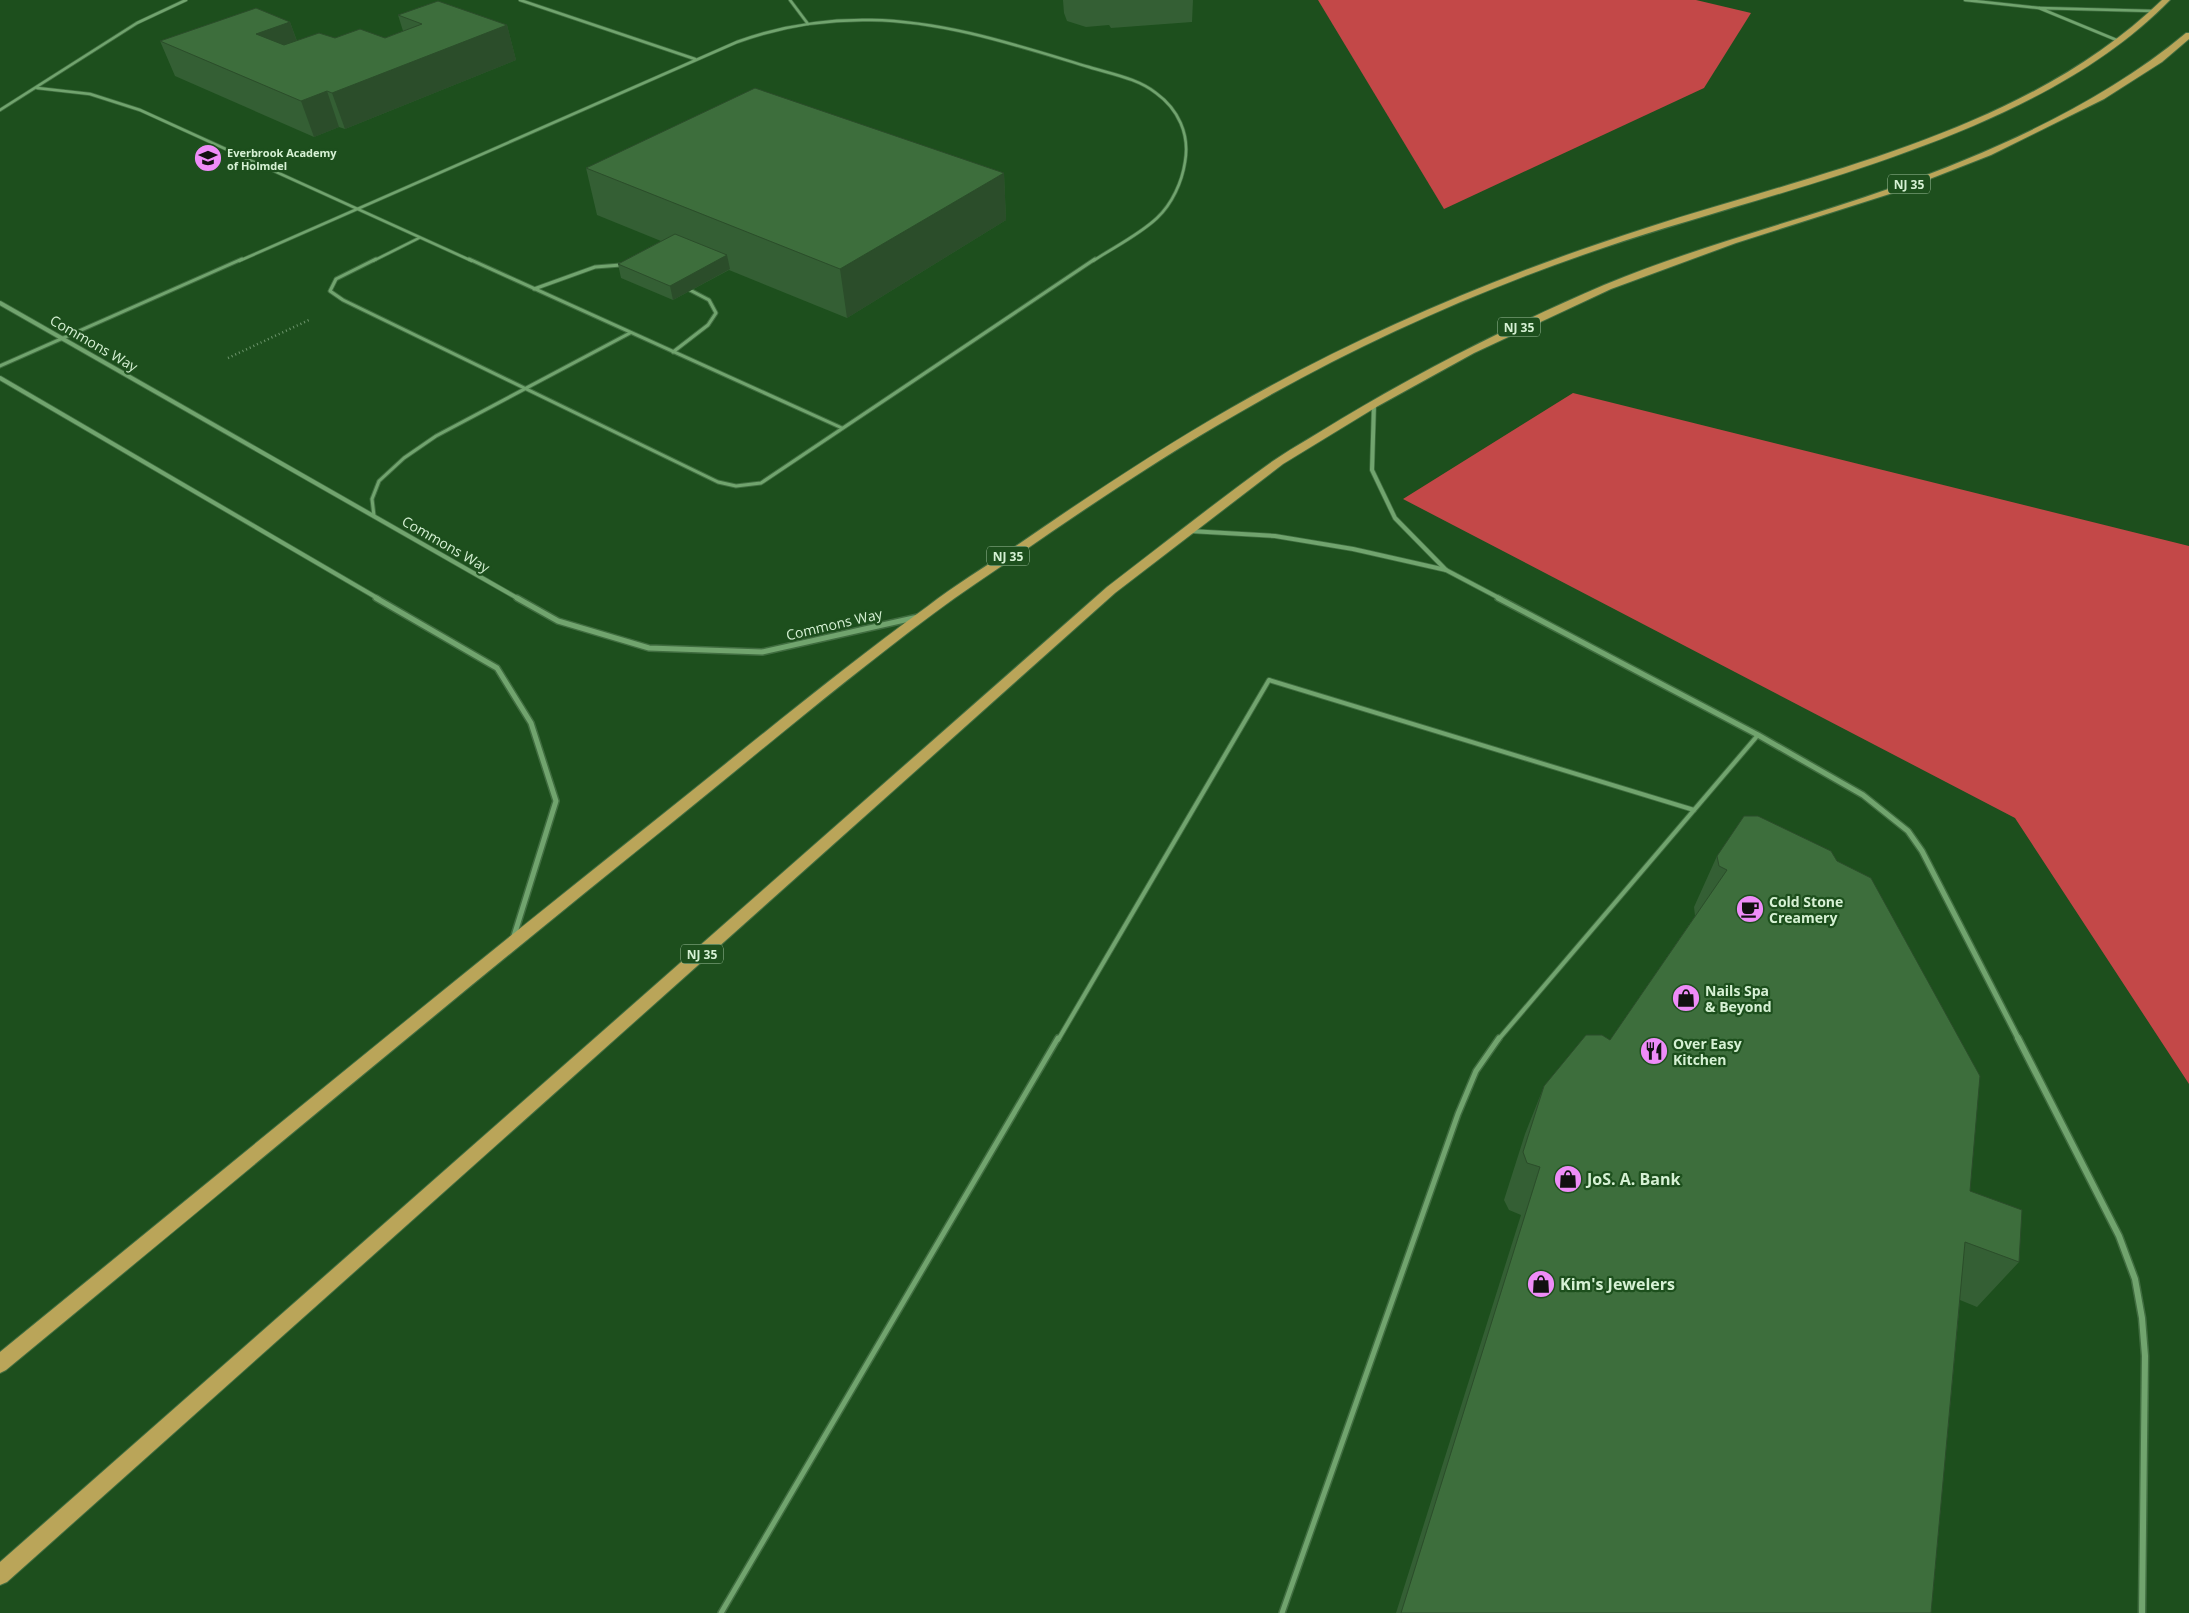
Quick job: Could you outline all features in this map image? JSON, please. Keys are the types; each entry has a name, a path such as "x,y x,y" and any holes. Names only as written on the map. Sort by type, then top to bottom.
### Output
{"highway":[{"name":"NJ 35","path":"0,1364 512,942 920,616 1111,485 1296,376 1414,319 1529,271 1644,231 1899,151 1958,129 2032,94 2119,41 2166,0"},
{"name":"NJ 35","path":"0,1575 1111,590 1279,462 1374,404 1470,351 1608,287 1732,242 1896,190 1988,153 2108,92 2159,60 2189,35"}],"street":[{"name":"Commons Way","path":"0,303 558,621 649,648 762,652 920,616"},
{"path":"0,378 497,668 531,722 556,801 512,942"},
{"path":"1374,404 1372,470 1395,518 1446,570"},
{"path":"1187,531 1275,536 1352,549 1446,570 1758,735 1863,795 1908,831 1922,851 2119,1236 2135,1279 2142,1318 2145,1356 2142,1613"}],"lane":[{"path":"0,110 38,88 126,28 186,0"},
{"path":"520,0 695,59"},
{"path":"790,0 808,24"},
{"path":"1965,0 2040,8 2155,11"},
{"path":"2040,8 2119,41"},
{"path":"0,366 695,59 762,33 808,24 879,20 936,25 1141,83 1158,91 1170,102 1185,129 1188,154 1178,187 1157,218 761,483 736,486 718,482 343,300 330,291 336,279 419,238"},
{"path":"38,88 90,94 124,104 842,428"},
{"path":"534,290 595,267 625,265"},
{"path":"673,352 708,325 716,314 715,306 707,297 680,286"},
{"path":"374,516 372,499 379,481 404,458 436,436 630,333"},
{"path":"721,1613 1269,680 1694,810"},
{"path":"1282,1613 1458,1114 1476,1071 1494,1044 1758,735"}],"path":[{"path":"228,358 316,317"}],"shaded area":[{"path":"1318,0 1696,0 1751,13 1704,88 1444,209"},
{"path":"1573,393 2189,546 2189,1084 2015,818 1403,499"}],"building":[{"path":"438,1 507,25 332,93 327,91 301,101 160,41 256,8 290,22 256,34 284,45 319,33 335,38 360,29 385,38 422,24 398,15"},
{"path":"755,88 1004,173 840,269 586,168"},
{"path":"675,234 727,255 670,286 618,264"},
{"path":"1744,816 1758,816 1831,851 1837,861 1871,878 1980,1076 1970,1191 2022,1210 2019,1262 1965,1242 1931,1613 1401,1613 1540,1167 1527,1163 1523,1152 1544,1086 1586,1035 1602,1035 1610,1040 1727,870 1719,866 1717,856"}],"place":[{"name":"Everbrook Academy of Holmdel","path":"208,158"},
{"name":"Cold Stone Creamery","path":"1750,909"},
{"name":"Nails Spa & Beyond","path":"1686,998"},
{"name":"Over Easy Kitchen","path":"1654,1051"},
{"name":"JoS. A. Bank","path":"1568,1179"},
{"name":"Kim's Jewelers","path":"1541,1284"}]}
